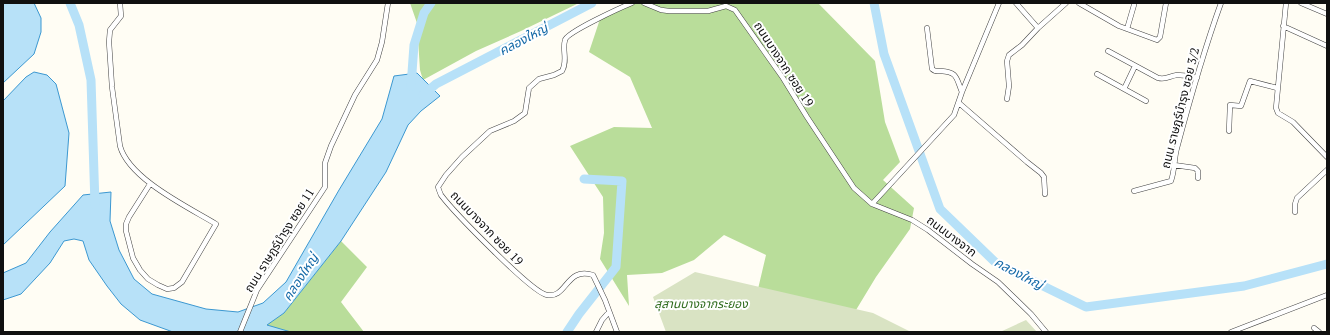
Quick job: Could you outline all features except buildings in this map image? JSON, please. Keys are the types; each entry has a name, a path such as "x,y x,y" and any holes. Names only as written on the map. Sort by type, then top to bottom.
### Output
{"street":[{"path":"120,3 121,16 110,30 109,42 112,88 120,146 123,154 130,164 150,184 216,224 182,282 174,288 167,289 158,286 148,279 140,270 133,258 126,231 129,217 150,184"},
{"name":"ถนน ราษฎร์บำรุง ซอย 11","path":"240,332 257,290 325,187 324,163 331,146 356,95 378,60 388,3"},
{"name":"ถนนบางจาก ซอย 19","path":"618,332 593,275 579,274 571,278 560,292 555,295 549,296 540,293 515,272 451,207 441,194 438,187 446,175 462,157 490,131 514,122 525,113 529,88 535,81 562,71 565,62 564,41 566,37 632,3"},
{"name":"ถนนบางจาก ซอย 19","path":"644,3 664,10 708,11 730,6 735,10 783,78 854,188 872,204"},
{"path":"872,204 954,115 962,92 1000,3"},
{"path":"1016,3 1038,28"},
{"path":"1007,99 1009,86 1007,61 1009,55 1022,45 1038,28 1066,3"},
{"path":"1079,3 1113,23 1154,39 1159,39 1160,37 1166,3"},
{"name":"ถนน ราษฎร์บำรุง ซอย 3/2","path":"1134,191 1170,182 1172,178 1177,149 1208,41 1221,3"},
{"path":"1286,3 1275,106 1278,113 1293,122 1327,157"},
{"path":"1301,3 1313,5 1327,14"},
{"path":"1127,29 1134,5"},
{"path":"1284,26 1327,46"},
{"path":"926,28 932,69 934,71 952,72 955,74 962,92"},
{"path":"1108,51 1162,79 1179,75 1197,78"},
{"path":"1124,89 1135,66"},
{"path":"1097,74 1146,100"},
{"path":"1229,131 1230,105 1241,106 1250,81 1277,88"},
{"path":"959,103 1041,173 1044,177 1045,194"},
{"path":"1174,165 1195,168 1198,171 1198,178"},
{"path":"1295,212 1297,198 1327,170"},
{"name":"ถนนบางจาก","path":"872,204 912,220 928,230 998,282 1031,314 1046,332"},
{"path":"1232,332 1327,296"},
{"path":"596,332 602,320 609,312"},
{"path":"1314,328 1319,332"}],"green space":[{"path":"410,3 579,3 476,51 423,80 420,70 417,23"},
{"path":"625,3 818,3 875,61 885,122 900,162 883,180 914,208 910,229 876,277 856,310 758,289 766,255 724,235 694,260 662,273 627,275 629,306 600,259 604,233 603,197 570,146 614,127 652,128 630,77 589,52 600,19"},
{"path":"341,241 367,267 341,302 364,332 256,332 284,313"},
{"name":"สุสานบางจากระยอง","path":"695,272 873,313 911,332 666,332 653,297"},
{"path":"1026,320 1037,332 1000,332"}],"water":[{"path":"3,3 34,3 41,18 41,32 34,54 3,83"},
{"path":"34,72 47,75 56,84 69,133 65,186 3,245 3,101 26,77"},
{"path":"417,73 440,96 421,111 408,125 386,172 341,241 284,313 267,325 291,332 173,332 140,320 121,304 107,286 89,260 83,241 74,239 64,241 50,263 21,294 3,300 3,273 26,263 50,232 83,195 111,192 110,221 119,250 134,279 152,294 206,309 238,312 263,303 286,282 382,119 394,76"}],"waterway":[{"name":"คลองใหญ่","path":"70,3 79,25 91,80 95,205"},
{"path":"411,86 414,45 424,13 431,3"},
{"name":"คลองใหญ่","path":"423,95 436,84 592,3"},
{"name":"คลองใหญ่","path":"874,3 884,54 940,209 996,263 1086,307 1244,286 1327,264"},
{"path":"567,332 579,314 616,267 622,181 584,179"}]}
